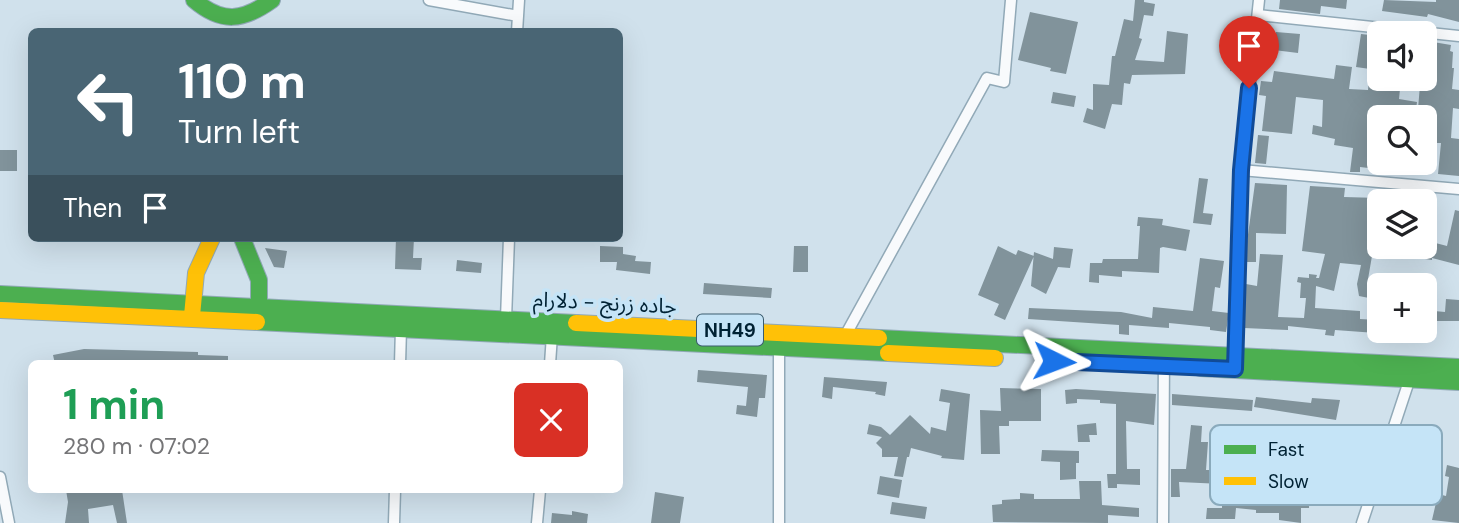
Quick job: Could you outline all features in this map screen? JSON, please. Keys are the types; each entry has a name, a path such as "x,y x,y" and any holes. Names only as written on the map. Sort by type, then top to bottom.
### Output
{"main road":[{"path":"194,0 220,23 230,18 245,23 272,0"},
{"path":"192,310 196,273 210,242"},
{"path":"245,242 259,280 259,315"},
{"name":"جاده زرنج - دلارام","path":"0,293 401,328 552,335 780,340 845,337 1164,360"},
{"name":"جاده زرنج - دلارام","path":"0,310 192,310"},
{"name":"جاده زرنج - دلارام","path":"259,315 506,319 780,340 1410,372 1459,382"},
{"name":"جاده زرنج - دلارام","path":"1410,372 1459,367"}],"street":[{"path":"429,0 518,16"},
{"path":"517,28 519,0"},
{"path":"845,337 987,78 1004,82 1011,0"},
{"path":"1235,362 1241,170 1259,0"},
{"path":"1258,15 1459,36"},
{"path":"1241,170 1459,189"},
{"path":"506,319 509,242"},
{"path":"400,360 401,328"},
{"path":"550,360 552,335"},
{"path":"779,523 780,340"},
{"path":"1163,523 1164,360"},
{"path":"1393,425 1410,372"},
{"path":"0,477 9,523"},
{"path":"394,523 395,493"},
{"path":"537,523 540,493"},
{"path":"1362,523 1368,505"}],"building":[{"path":"1135,0 1155,4 1153,16 1144,15 1139,38 1142,39 1135,60 1164,62 1167,31 1188,34 1185,74 1132,75 1130,84 1124,83 1122,105 1112,104 1105,129 1083,122 1087,108 1093,110 1093,84 1109,85 1112,56 1115,56 1124,19 1133,21"},
{"path":"1280,0 1347,0 1346,9 1321,6 1320,14 1279,9"},
{"path":"1384,0 1459,0 1459,22 1428,14 1427,17 1382,11"},
{"path":"1030,12 1078,22 1066,74 1018,60"},
{"path":"1276,32 1300,34 1298,53 1274,50"},
{"path":"1361,34 1367,35 1367,69 1356,67"},
{"path":"1233,41 1247,41 1243,72 1230,71"},
{"path":"1437,43 1451,45 1454,68 1452,89 1459,90 1459,109 1453,108 1451,138 1459,139 1459,176 1438,174 1441,143 1437,143 1437,105 1418,105 1420,91 1437,91"},
{"path":"1336,65 1352,67 1349,89 1400,91 1399,99 1417,102 1417,105 1367,105 1367,168 1360,167 1360,172 1350,172 1353,148 1334,145 1335,139 1312,134 1313,125 1322,127 1323,100 1296,97 1292,134 1262,131 1266,96 1259,95 1261,81 1272,82 1274,71 1334,79"},
{"path":"1053,92 1076,96 1074,107 1051,103"},
{"path":"1258,135 1269,136 1266,164 1255,163"},
{"path":"0,150 17,150 17,171 0,171"},
{"path":"1199,178 1208,179 1203,213 1213,214 1211,225 1193,223"},
{"path":"1255,183 1287,185 1286,234 1256,233 1256,262 1246,262 1247,242"},
{"path":"1310,186 1345,188 1344,197 1367,198 1367,259 1371,259 1367,273 1367,298 1359,296 1357,284 1361,265 1340,263 1334,291 1316,286 1315,308 1360,311 1360,319 1367,319 1367,332 1335,330 1334,336 1325,335 1326,330 1288,326 1288,330 1244,328 1246,284 1257,286 1260,254 1283,255 1278,317 1304,318 1306,298 1300,298 1301,283 1297,282 1298,277 1309,278 1309,274 1319,278 1325,254 1302,251"},
{"path":"1455,210 1459,211 1459,265 1436,259 1437,243 1447,246"},
{"path":"1138,217 1163,219 1162,225 1190,230 1186,251 1160,248 1159,273 1122,271 1122,277 1099,275 1099,283 1089,282 1090,263 1102,263 1103,259 1138,259"},
{"path":"396,242 414,242 413,258 422,258 421,270 395,269"},
{"path":"600,246 623,247 623,254 636,256 635,261 651,262 650,274 616,270 617,262 600,262"},
{"path":"794,246 808,246 808,272 793,272"},
{"path":"998,246 1016,255 1018,250 1034,256 1005,320 994,315 999,304 978,295"},
{"path":"1054,247 1073,249 1070,268 1058,267 1046,294 1031,286 1034,252 1053,259"},
{"path":"265,248 287,251 284,268 274,267"},
{"path":"1200,258 1224,261 1220,288 1215,287 1212,311 1229,313 1226,332 1210,330 1210,327 1169,323 1169,328 1129,325 1129,335 1119,334 1119,325 1028,319 1029,308 1121,312 1152,318 1153,307 1193,311"},
{"path":"457,260 482,263 481,273 456,271"},
{"path":"704,283 772,288 771,298 703,294"},
{"path":"1446,299 1459,300 1459,321 1437,321 1437,311 1445,312"},
{"path":"84,349 198,352 198,355 228,356 228,360 54,360 53,355"},
{"path":"698,370 767,375 765,398 759,398 757,417 736,414 737,405 746,406 748,387 697,382"},
{"path":"824,377 887,382 885,396 875,394 876,392 833,387 832,399 822,397"},
{"path":"1000,388 1041,389 1041,421 1009,421 1009,426 999,426 1000,454 981,454 980,410 1001,411"},
{"path":"941,389 970,394 964,460 941,458 942,456 911,448 903,477 894,476 898,457 882,457 882,449 876,443 882,437 867,434 869,424 881,427 890,435 910,415 930,434 931,427 946,431 950,403 939,401"},
{"path":"1065,390 1156,394 1154,425 1126,421 1127,469 1140,469 1140,485 1117,484 1117,488 1108,488 1107,474 1116,474 1116,404 1077,399 1077,403 1066,404"},
{"path":"1172,394 1253,400 1252,411 1172,405"},
{"path":"1256,397 1311,403 1312,398 1340,400 1336,420 1254,407"},
{"path":"1096,423 1097,435 1089,435 1090,442 1078,442 1077,425"},
{"path":"1191,425 1202,426 1201,442 1208,442 1206,470 1210,470 1210,483 1179,482 1180,497 1171,497 1171,469 1186,469"},
{"path":"1042,450 1079,451 1076,479 1060,480 1060,462 1041,461"},
{"path":"1447,465 1459,468 1459,523 1432,520 1435,505 1442,505 1442,495 1446,496 1449,477 1445,476"},
{"path":"880,476 902,480 899,498 877,494"},
{"path":"1079,481 1101,481 1102,505 1139,508 1139,517 1108,515 1108,523 993,522 992,505 1002,504 1002,500 1020,499 1020,493 1034,494 1034,499 1080,499"},
{"path":"655,492 684,497 680,523 651,523"},
{"path":"66,493 122,493 127,523 117,523 113,505 88,509 89,523 65,523"},
{"path":"892,502 927,507 925,519 890,514"},
{"path":"1222,505 1309,505 1309,508 1301,508 1301,523 1279,520 1279,513 1256,513 1256,510 1236,508 1235,519 1206,519 1207,508 1222,508"},
{"path":"572,511 588,514 587,523 551,523 552,513 572,515"}],"traffic: fast":[{"path":"194,0 214,13 233,17 252,12 272,0"},
{"path":"244,242 259,280 259,316"},
{"path":"0,294 576,323"},
{"path":"257,322 888,353"},
{"path":"879,338 1459,367"},
{"path":"1200,368 1459,382"}],"traffic: slow":[{"path":"192,316 196,273 210,242"},
{"path":"0,310 257,322"},
{"path":"576,323 879,338"},
{"path":"888,353 995,358"}],"route":[{"path":"1054,361 1235,369 1241,170 1249,88"}]}
